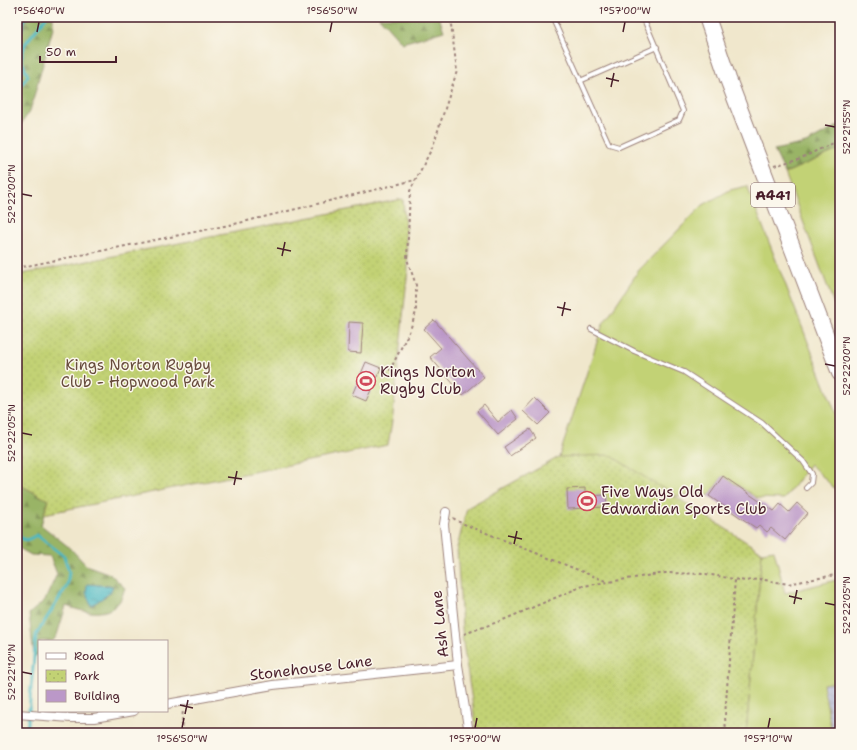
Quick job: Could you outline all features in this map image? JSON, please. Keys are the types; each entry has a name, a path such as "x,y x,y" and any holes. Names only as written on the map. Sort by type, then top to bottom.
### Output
{"highway":[{"name":"A441","path":"707,17 728,79 764,169 840,373"}],"street":[{"name":"Ash Lane","path":"446,512 446,554 458,666 469,733"},
{"name":"Stonehouse Lane","path":"168,704 273,685 458,666"},
{"path":"17,714 94,718 128,712"}],"lane":[{"path":"552,17 609,144 619,147 678,120 683,111 643,17"},
{"path":"580,81 657,48"},
{"path":"591,329 634,351 684,372 762,423 803,461 812,474 811,483 806,488"}],"path":[{"path":"387,376 410,330 416,312 418,299 416,285 407,259 408,209 410,191 433,146 457,71 450,17"},
{"path":"764,169 801,158 840,140"},
{"path":"17,268 239,223 415,180"},
{"path":"446,512 459,522 609,582"},
{"path":"455,636 504,620 583,586 665,573 706,574 735,579 754,581 759,579 788,584 840,574"},
{"path":"726,733 725,716 735,579"},
{"path":"181,701 183,711 181,733"}],"shaded area":[{"path":"840,682 840,733 832,733 823,684"}],"green space":[{"path":"17,17 53,17 53,28 30,111 17,130"},
{"path":"379,17 439,17 444,31 402,43"},
{"path":"840,125 840,149 785,173 774,150 806,143"},
{"path":"840,149 840,320 785,173"},
{"path":"747,186 840,424 840,494 810,464 784,499 757,498 723,476 709,496 706,494 676,496 666,489 559,457 603,324 639,270 703,205 730,190"},
{"name":"Kings Norton Rugby Club - Hopwood Park","path":"403,199 408,268 393,415 388,445 44,514 48,500 17,483 17,275"},
{"name":"Five Ways Old Edwardian Sports Club","path":"610,455 762,552 746,733 477,733 463,643 457,548 467,508 559,457"},
{"path":"17,483 48,500 41,525 70,548 86,565 110,574 125,588 120,601 114,607 100,612 79,610 66,606 57,635 54,640 38,640 38,655 34,657 29,614 45,600 57,574 50,556 31,555 17,547"},
{"path":"774,550 785,593 840,579 840,682 823,684 832,733 746,733 762,552"}],"water":[{"path":"17,17 27,17 17,46"},
{"path":"87,584 113,586 110,593 91,606 86,593"}],"building":[{"path":"434,320 484,377 463,395 430,357 441,348 424,329"},
{"path":"349,322 363,323 361,353 348,352"},
{"name":"Kings Norton Rugby Club","path":"366,362 381,368 366,401 352,395"},
{"path":"535,398 550,413 538,425 523,411"},
{"path":"484,405 498,422 512,410 518,419 498,435 477,411"},
{"path":"530,429 536,438 510,456 504,447"},
{"path":"723,476 774,511 780,504 789,512 797,503 808,513 785,540 771,528 767,532 759,525 756,528 709,496"},
{"name":"Five Ways Old Edwardian Sports Club","path":"585,488 585,496 606,495 607,507 568,509 567,489"}],"waterway":[{"path":"17,90 28,76 21,59 25,44 46,17"},
{"path":"17,521 20,538 27,540 37,535 64,556 69,571 67,586 36,635 27,733"}],"place":[{"name":"Kings Norton Rugby Club","path":"366,381"},
{"name":"Five Ways Old Edwardian Sports Club","path":"587,501"}]}
